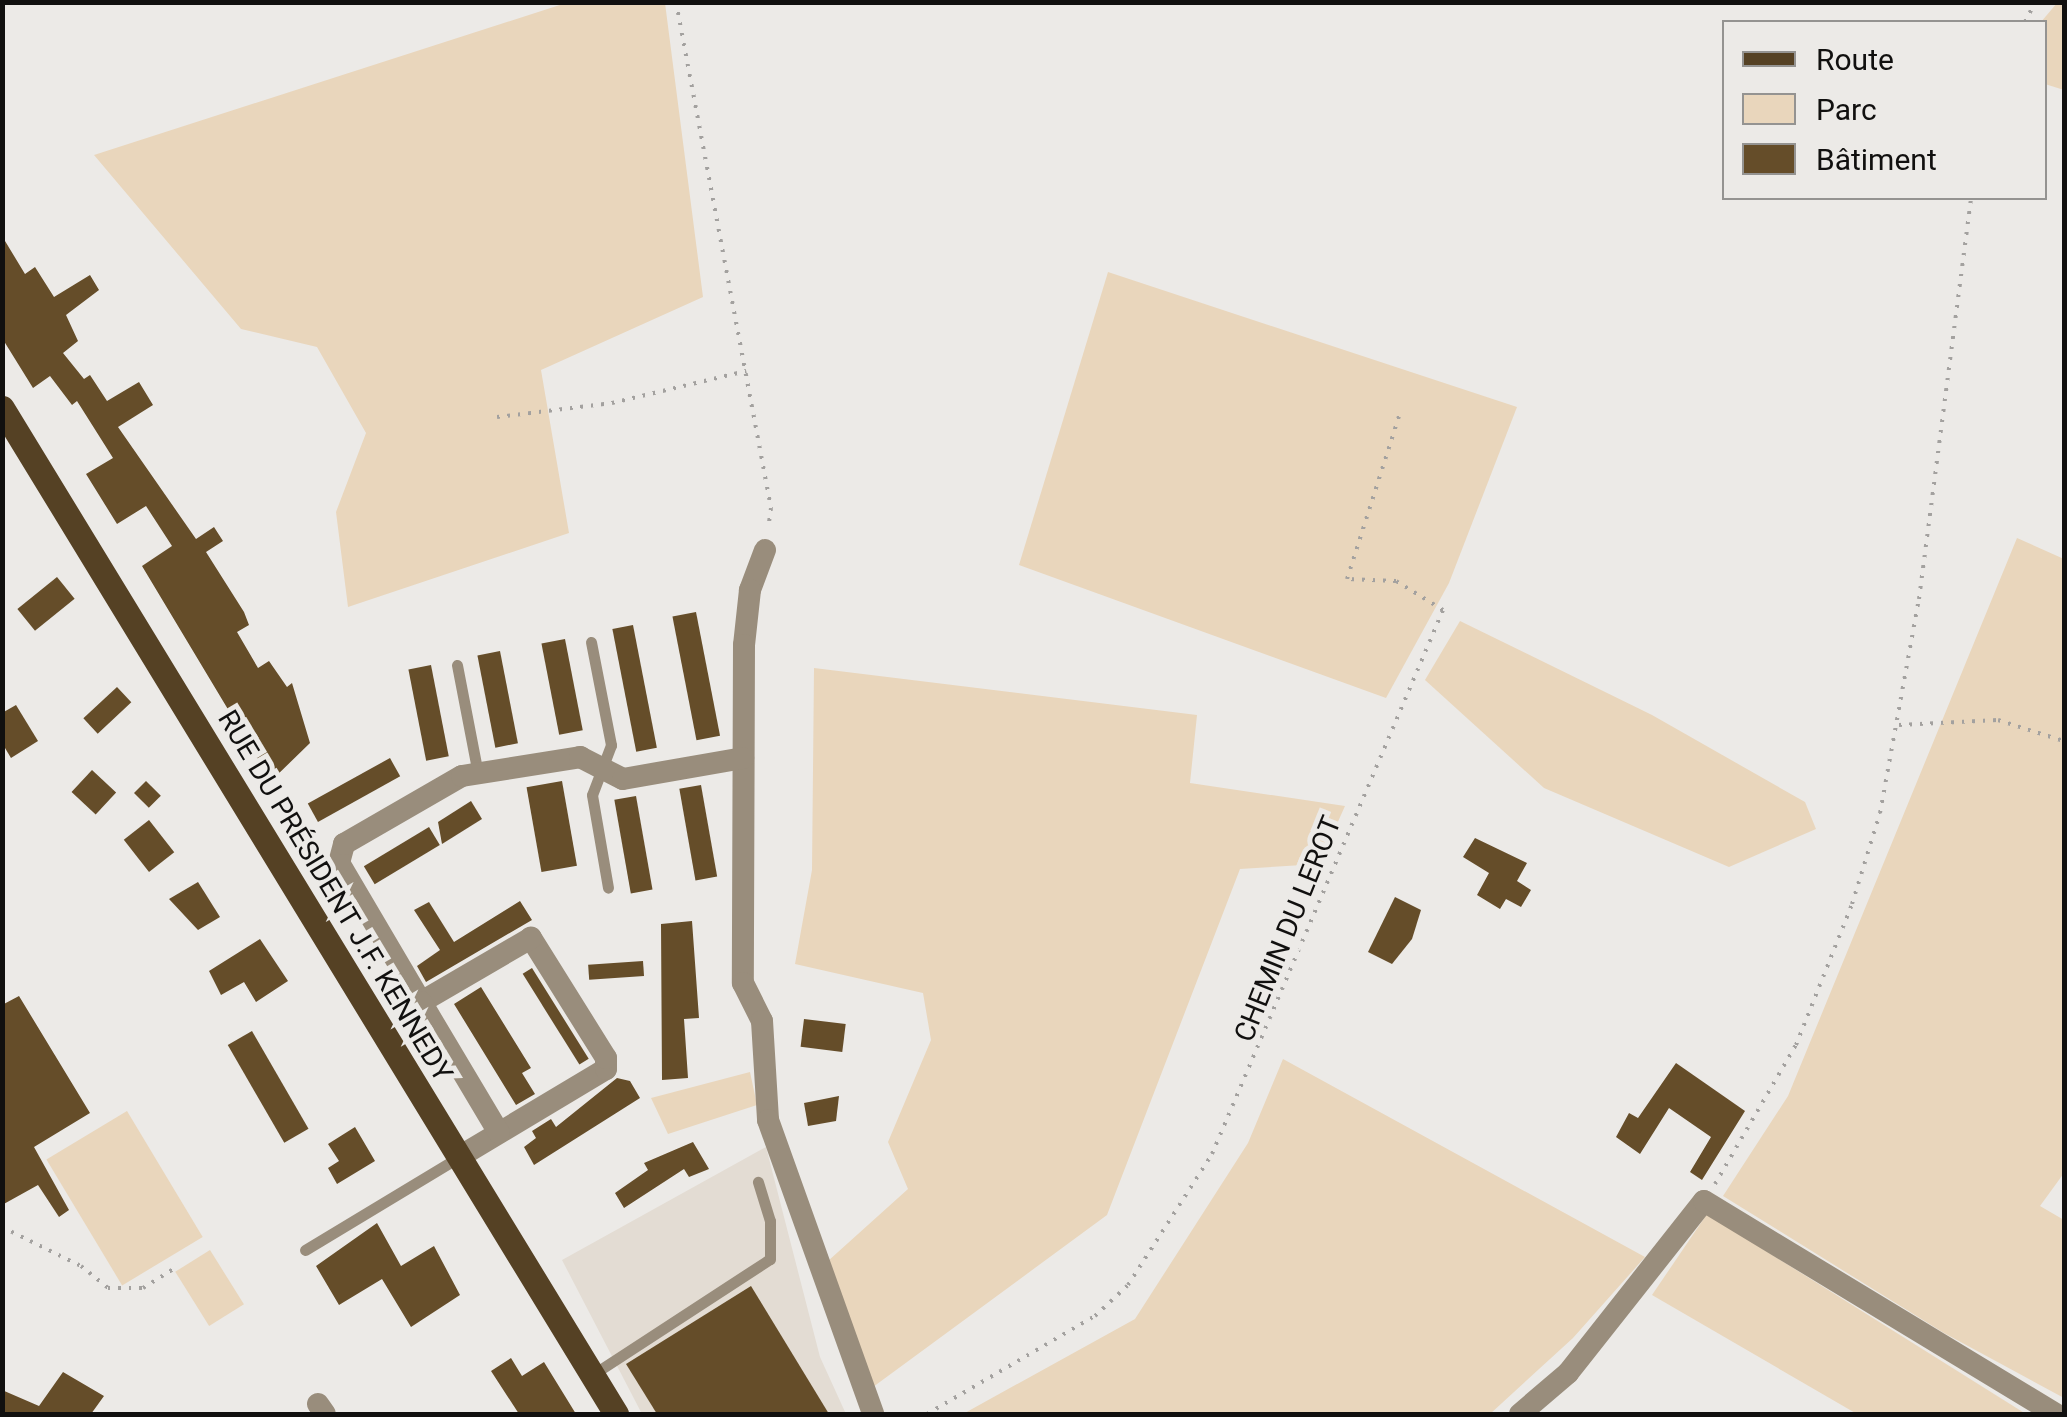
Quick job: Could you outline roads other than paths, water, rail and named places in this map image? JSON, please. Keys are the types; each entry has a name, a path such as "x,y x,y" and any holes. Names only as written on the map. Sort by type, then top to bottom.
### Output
{"main road":[{"name":"RUE DU PRÉSIDENT J.F. KENNEDY","path":"2,408 616,1414"}],"street":[{"path":"764,550 750,590 743,758 743,983 762,1021 768,1120 873,1414"},
{"path":"499,1133 338,863 344,844 478,774 580,757 622,778 743,758"},
{"path":"420,1002 531,938 592,1034 606,1069 459,1157"},
{"path":"1520,1414 1568,1373 1704,1201 2056,1414"}],"lane":[{"path":"591,642 611,745 592,795 608,888"},
{"path":"458,665 478,774"},
{"path":"305,1250 459,1157"},
{"path":"592,1375 770,1259 770,1222 758,1182"}]}
